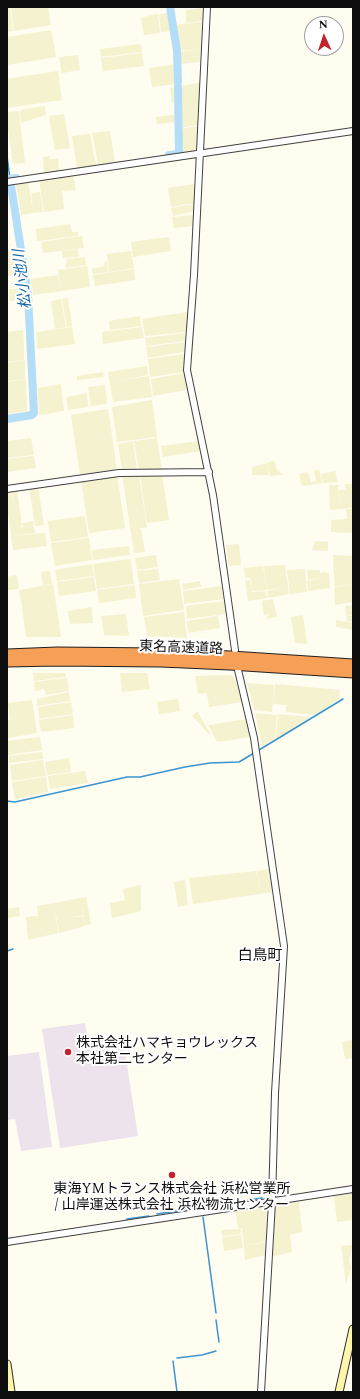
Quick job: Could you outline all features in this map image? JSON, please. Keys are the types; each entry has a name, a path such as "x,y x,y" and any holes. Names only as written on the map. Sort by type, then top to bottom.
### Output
{"highway":[{"name":"東名高速道路","path":"7,654 57,652 161,653 353,664"},
{"name":"東名高速道路","path":"7,662 57,660 160,662 353,673"}],"main road":[{"path":"339,1392 353,1329"},
{"path":"7,1364 11,1392"}],"street":[{"path":"207,7 194,275 187,370 209,472 235,650"},
{"path":"10,182 353,131"},
{"path":"7,489 119,472 209,472"},
{"path":"238,670 256,751 284,946 275,1093 272,1202 261,1392"},
{"path":"7,1242 353,1189"}],"shaded area":[{"path":"7,7 10,7 13,31 7,32"},
{"path":"11,7 48,7 51,25 14,31"},
{"path":"204,8 202,21 186,23 186,10"},
{"path":"170,13 172,31 161,32 159,14"},
{"path":"158,14 160,33 144,35 141,19 143,17"},
{"path":"202,22 201,49 178,51 174,25"},
{"path":"51,30 56,57 7,65 7,37"},
{"path":"141,44 142,52 101,57 100,49"},
{"path":"201,49 200,62 179,64 178,52"},
{"path":"142,53 144,66 103,71 101,58"},
{"path":"78,55 80,70 62,73 59,57"},
{"path":"176,64 177,84 152,87 149,68"},
{"path":"58,71 62,100 7,108 7,79"},
{"path":"200,83 198,125 180,128 179,86"},
{"path":"178,87 178,103 172,103 170,88"},
{"path":"45,106 46,115 21,123 20,110"},
{"path":"19,111 25,163 13,164 7,112"},
{"path":"64,114 70,148 55,150 49,116"},
{"path":"178,114 178,129 176,122 157,124 156,117"},
{"path":"198,126 197,151 180,153 180,129"},
{"path":"110,131 115,162 98,164 92,133"},
{"path":"90,134 96,165 77,168 72,136"},
{"path":"50,156 50,159 58,159 59,171 44,173 43,157"},
{"path":"73,175 76,190 62,191 64,209 44,212 39,180"},
{"path":"28,181 33,213 21,215 16,183"},
{"path":"195,184 194,205 188,204 171,207 168,188"},
{"path":"40,192 43,212 33,213 31,193"},
{"path":"188,205 194,206 194,211 173,216 171,208"},
{"path":"193,215 193,226 174,228 172,217"},
{"path":"70,224 73,232 78,232 78,236 37,241 36,229"},
{"path":"82,236 84,248 43,253 41,242"},
{"path":"169,237 171,251 133,257 131,242"},
{"path":"14,249 18,275 7,276 7,264 13,263 7,263 7,250"},
{"path":"78,249 79,257 63,258 62,251"},
{"path":"131,251 134,268 109,272 107,254"},
{"path":"85,257 86,265 65,268 67,259"},
{"path":"105,261 107,261 108,272 93,274 92,269 104,266"},
{"path":"87,266 90,287 61,291 58,270"},
{"path":"134,269 135,280 95,286 93,275"},
{"path":"58,275 61,291 33,295 31,279"},
{"path":"9,289 20,289 21,299 10,301"},
{"path":"68,298 72,326 67,327 62,299"},
{"path":"61,299 66,327 55,329 51,301"},
{"path":"188,312 186,332 145,336 142,319"},
{"path":"140,316 141,326 110,330 109,321"},
{"path":"72,327 75,344 37,349 36,332"},
{"path":"142,327 144,338 103,344 102,332"},
{"path":"23,330 24,360 7,362 7,332"},
{"path":"185,333 185,341 146,346 145,338"},
{"path":"185,342 184,352 148,358 146,347"},
{"path":"184,354 184,372 150,377 148,359"},
{"path":"25,360 25,379 7,381 7,363"},
{"path":"147,366 148,375 117,381 149,376 152,397 113,402 108,372"},
{"path":"103,372 104,377 77,380 77,376"},
{"path":"185,373 187,390 153,396 151,379"},
{"path":"26,379 27,411 7,414 7,382"},
{"path":"61,384 64,411 41,415 39,414 38,388"},
{"path":"105,385 106,404 91,406 88,387"},
{"path":"87,393 88,407 68,410 66,397"},
{"path":"152,400 157,437 117,442 112,407"},
{"path":"108,409 117,470 80,475 71,415"},
{"path":"31,438 34,455 7,458 7,441"},
{"path":"157,438 162,470 139,470 134,441"},
{"path":"133,441 137,470 122,470 118,444"},
{"path":"199,441 201,451 163,457 161,446"},
{"path":"34,456 36,468 7,472 7,459"},
{"path":"274,460 276,468 283,475 270,476 268,465 269,475 252,475 252,467"},
{"path":"319,469 322,483 304,486 301,484 299,474 308,472 311,482 316,481 314,471"},
{"path":"335,471 338,482 323,483 321,474"},
{"path":"122,474 139,475 147,527 137,529 141,529 145,552 134,553"},
{"path":"117,475 125,528 89,533 81,480"},
{"path":"140,475 162,475 169,520 147,523"},
{"path":"345,484 352,484 353,508 340,509 339,490 346,490"},
{"path":"329,485 338,485 340,509 330,510"},
{"path":"38,487 44,525 35,526 29,488"},
{"path":"17,490 22,526 17,527 23,527 22,523 33,521 35,533 11,536 7,507 7,492 11,491 14,507 12,491"},
{"path":"346,509 353,509 353,533 331,532 331,520 347,519"},
{"path":"85,516 88,537 51,542 48,521"},
{"path":"45,533 47,546 13,550 11,536"},
{"path":"89,538 92,560 55,566 51,543"},
{"path":"315,541 328,542 328,551 312,550"},
{"path":"239,544 241,565 229,566 226,545"},
{"path":"129,546 130,555 93,560 92,550"},
{"path":"156,555 158,567 137,570 135,558"},
{"path":"333,555 352,556 353,602 335,605 334,588 351,584 335,587"},
{"path":"130,559 134,584 97,589 93,564"},
{"path":"92,564 94,576 57,581 55,570"},
{"path":"285,565 289,594 268,598 267,591 281,588 267,590 264,566"},
{"path":"263,566 267,590 252,591 251,578 245,578 244,568"},
{"path":"158,569 160,580 139,583 137,571"},
{"path":"305,569 307,592 290,594 287,570"},
{"path":"307,570 320,570 320,573 329,573 330,588 308,591 307,581 325,577 308,580"},
{"path":"50,571 52,584 43,585 41,572"},
{"path":"16,575 19,589 7,590 7,577"},
{"path":"94,577 96,591 59,596 57,582"},
{"path":"179,579 184,610 143,616 139,584"},
{"path":"250,580 252,592 266,591 267,598 248,601 245,581"},
{"path":"200,581 201,587 183,590 182,584"},
{"path":"53,584 61,637 26,637 19,590"},
{"path":"135,585 136,598 99,603 97,590"},
{"path":"222,586 224,599 184,604 183,591"},
{"path":"273,599 277,617 266,619 269,614 264,615 262,601"},
{"path":"225,601 226,614 187,619 186,606"},
{"path":"353,605 353,615 347,615 353,616 353,622 347,621 345,606"},
{"path":"92,607 93,623 70,624 68,611"},
{"path":"184,612 187,638 147,636 144,617"},
{"path":"126,614 129,636 104,635 101,616"},
{"path":"303,615 307,644 295,643 291,617"},
{"path":"218,616 220,628 188,633 187,621"},
{"path":"336,620 353,623 353,630 336,627"},
{"path":"33,673 66,673 66,677 34,681"},
{"path":"120,673 147,673 150,689 122,692"},
{"path":"232,675 236,682 242,702 209,707 207,693 198,694 195,676"},
{"path":"67,678 69,691 46,695 44,689 35,691 34,682"},
{"path":"247,683 274,685 272,712 254,710"},
{"path":"275,684 340,690 339,699 316,715 286,712 286,705 273,704"},
{"path":"69,692 70,701 37,706 37,699"},
{"path":"178,699 180,711 159,714 157,702"},
{"path":"32,700 37,733 8,738 7,721 10,720 8,703"},
{"path":"71,702 73,714 39,719 38,707"},
{"path":"198,712 212,737 192,716"},
{"path":"255,713 277,715 275,739 262,746"},
{"path":"278,714 312,717 276,739"},
{"path":"73,715 74,728 41,732 39,720"},
{"path":"247,719 250,737 217,742 208,725"},
{"path":"40,737 42,750 8,755 7,741"},
{"path":"42,752 43,759 9,763 9,756"},
{"path":"69,758 71,772 47,775 45,762"},
{"path":"43,760 46,776 12,781 10,765"},
{"path":"85,771 88,783 50,789 48,776"},
{"path":"46,777 48,792 15,799 12,782"},
{"path":"270,870 273,892 193,904 189,878 256,871 260,891 257,871"},
{"path":"185,880 188,905 178,907 174,882"},
{"path":"141,885 141,911 112,918 110,903 125,900 123,889"},
{"path":"86,897 91,924 85,925 81,899 83,915 67,918 64,901"},
{"path":"64,901 67,918 83,916 85,926 59,933 54,903"},
{"path":"54,903 58,933 28,940 26,917 38,916 37,906"},
{"path":"19,907 20,916 7,918 7,909"},
{"path":"85,1023 90,1051 124,1046 138,1136 61,1148 42,1029"},
{"path":"353,1040 353,1058 345,1059 342,1042"},
{"path":"39,1052 52,1147 21,1151 15,1119 7,1120 7,1056"},
{"path":"353,1193 353,1220 337,1222 334,1196"},
{"path":"299,1201 302,1232 290,1235 292,1252 274,1256 272,1255 274,1205"},
{"path":"267,1206 266,1241 244,1246 242,1228 238,1228 236,1211"},
{"path":"241,1229 241,1234 222,1236 221,1230"},
{"path":"241,1235 243,1248 224,1251 222,1237"},
{"path":"266,1242 265,1255 245,1260 244,1246"},
{"path":"353,1245 349,1259 351,1268 346,1284 341,1246"}],"waterway":[{"name":"松小池川","path":"170,7 177,51 178,82"},
{"name":"松小池川","path":"169,155 179,154 178,87"},
{"path":"7,156 10,179"},
{"name":"松小池川","path":"7,419 32,415 34,413 28,295 10,179 16,178"},
{"path":"259,750 343,699"},
{"path":"7,801 15,802 127,777 140,777 185,767 210,763 239,762 254,753"},
{"path":"7,951 13,949"},
{"path":"157,1214 262,1198"},
{"path":"126,1221 127,1219 149,1216"},
{"path":"203,1217 216,1313"},
{"path":"7,1239 62,1231"},
{"path":"216,1320 219,1342"},
{"path":"177,1358 202,1355 216,1351"},
{"path":"173,1361 177,1392"}],"place":[{"name":"株式会社ハマキョウレックス 本社第二センター","path":"68,1052"},
{"name":"東海YMトランス株式会社 浜松営業所 / 山岸運送株式会社 浜松物流センター","path":"172,1175"}],"district":[{"name":"白鳥町","path":"260,957"}]}
